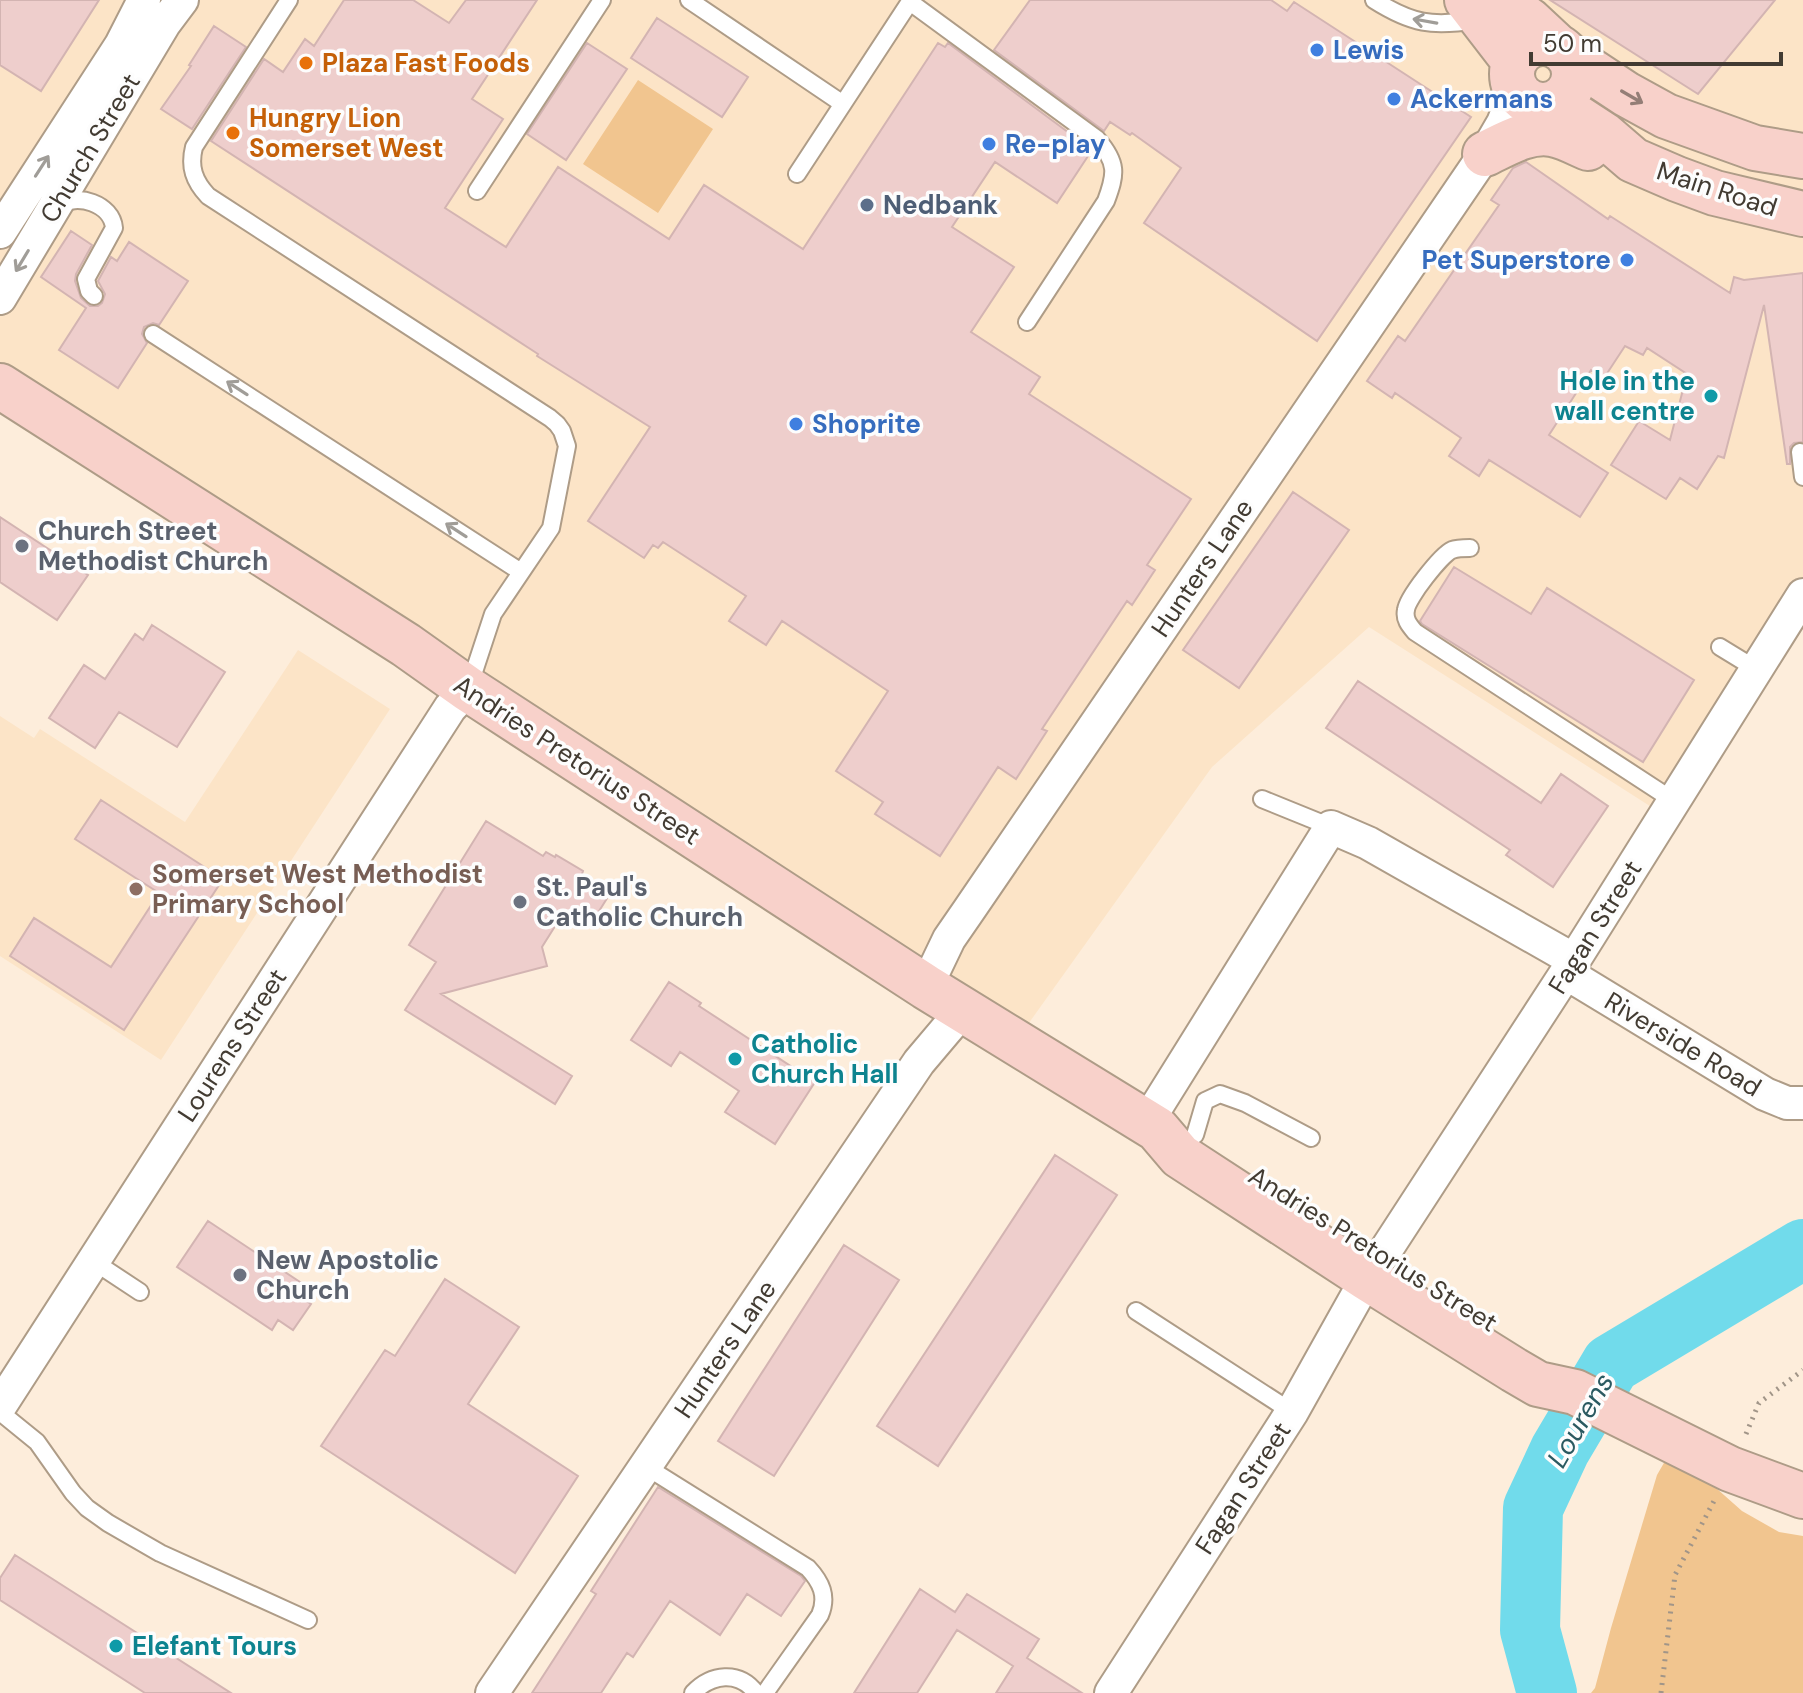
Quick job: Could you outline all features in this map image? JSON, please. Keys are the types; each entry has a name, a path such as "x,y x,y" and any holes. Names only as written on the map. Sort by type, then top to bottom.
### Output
{"street":[{"name":"Church Street","path":"0,232 121,45 144,0"},
{"name":"Church Street","path":"0,298 164,24 182,0"},
{"name":"Main Road","path":"1483,6 1530,21 1563,51 1626,94 1666,116 1755,148 1803,156"},
{"name":"Main Road","path":"1483,6 1532,90 1604,135 1633,160 1715,193 1803,214"},
{"path":"1532,90 1563,98 1573,81 1574,72 1572,63 1563,51"},
{"name":"Hunters Lane","path":"926,987 949,939 1485,154 1532,90"},
{"path":"1485,154 1517,139 1535,134 1554,134 1587,148 1633,160"},
{"name":"Andries Pretorius Street","path":"0,386 406,645 468,689 926,987 1166,1129 1180,1156 1374,1267 1555,1379 1713,1460 1803,1496"},
{"name":"Fagan Street","path":"1111,1693 1292,1412 1374,1267 1570,966 1803,595"},
{"name":"Lourens Street","path":"0,1406 442,719 468,689"},
{"path":"1166,1129 1340,830"},
{"name":"Riverside Road","path":"1340,830 1368,843 1570,966 1765,1094 1787,1103 1803,1103"},
{"name":"Hunters Lane","path":"492,1693 919,1062 963,1010"}],"lane":[{"path":"289,0 194,147 194,179 208,196 557,424 566,439 566,455 551,528 493,614 468,689"},
{"path":"477,191 602,0"},
{"path":"689,0 843,104"},
{"path":"1374,0 1396,14 1422,22 1446,24 1483,6"},
{"path":"797,174 910,1 1097,139 1109,152 1114,166 1113,182 1106,201 1027,322"},
{"path":"54,209 61,203 79,199 106,212 113,221 114,228 86,279 94,296"},
{"path":"153,334 521,572"},
{"path":"1800,452 1803,477"},
{"path":"1470,548 1453,550 1438,561 1407,603 1405,612 1409,625 1415,632 1674,801"},
{"path":"1720,647 1756,669"},
{"path":"1262,799 1340,830"},
{"path":"1166,1129 1220,1094 1245,1103 1311,1138"},
{"path":"93,1261 140,1292"},
{"path":"1136,1311 1292,1412"},
{"path":"0,1412 37,1442 73,1493 108,1523 160,1553 308,1620"},
{"path":"645,1466 808,1568 818,1580 824,1601 820,1615 765,1693"},
{"path":"693,1693 713,1678 727,1677 741,1680 756,1693"}],"path":[{"path":"1661,1693 1675,1575 1713,1460 1759,1403 1803,1370"}],"shaded area":[{"path":"0,0 1803,0 1803,596 1664,815 1369,627 1212,767 1016,1041 0,381"},
{"path":"638,80 713,129 658,213 583,164"},
{"name":"Somerset West Methodist Primary School","path":"298,650 390,709 161,1060 0,956 0,716 34,738 40,729 185,822"},
{"path":"1672,1449 1742,1511 1779,1532 1803,1536 1803,1693 1591,1693 1657,1475"}],"building":[{"path":"0,0 99,0 41,91 0,65"},
{"path":"344,0 413,0 449,23 466,0 537,0 472,99 503,119 445,208 506,247 558,167 669,239 704,185 803,249 938,43 945,47 948,43 1092,150 1057,203 995,162 952,227 1014,267 971,332 1040,377 1029,394 1191,499 1147,565 1155,570 1132,605 1127,601 1042,729 1047,731 1016,779 998,767 940,856 875,814 883,802 836,771 888,691 782,621 766,645 729,621 746,596 663,542 658,548 653,545 644,558 588,521 650,427 211,141 264,59 283,72 305,39 314,46"},
{"path":"1030,0 1271,0 1287,11 1294,2 1471,117 1317,341 1144,223 1181,168 1132,133 1130,135 1110,122 1104,131 994,50"},
{"path":"1550,0 1775,0 1698,94"},
{"path":"657,18 748,77 722,117 631,58"},
{"path":"214,26 246,47 192,129 161,109"},
{"path":"587,43 627,69 566,160 527,134"},
{"path":"1526,162 1608,219 1610,216 1730,293 1734,277 1744,280 1803,273 1803,442 1790,447 1790,464 1787,464 1764,305 1724,458 1718,456 1697,489 1680,478 1666,499 1611,465 1639,421 1670,440 1687,374 1647,348 1643,355 1625,346 1604,378 1591,370 1549,435 1608,473 1580,517 1489,460 1479,476 1449,456 1461,438 1395,393 1392,398 1367,381 1398,336 1405,341 1499,205 1491,200 1513,168"},
{"path":"71,231 92,245 75,281 81,298 90,306 102,303 105,294 98,281 111,257 117,261 129,242 188,281 159,325 153,323 144,327 142,334 147,343 118,388 59,350 86,308 41,277"},
{"path":"1293,492 1349,530 1239,688 1183,650"},
{"name":"Church Street Methodist Church","path":"0,517 88,575 57,620 0,582"},
{"path":"1454,567 1531,614 1547,588 1694,680 1643,762 1422,624 1420,621"},
{"path":"152,625 225,672 177,747 119,712 95,748 49,718 84,665 105,679 135,634 143,640"},
{"path":"1358,681 1541,803 1561,774 1608,806 1553,887 1506,855 1510,850 1326,728"},
{"path":"101,800 223,879 124,1030 10,956 34,918 111,967 159,893 75,839"},
{"name":"St. Paul's Catholic Church","path":"486,821 543,856 546,852 556,855 611,892 589,927 564,912 542,947 547,966 441,994 572,1076 555,1104 405,1010 436,962 409,945"},
{"name":"Catholic Church Hall","path":"669,982 701,1003 699,1006 815,1082 775,1144 725,1112 739,1091 680,1052 671,1066 631,1040"},
{"path":"1055,1155 1117,1195 938,1466 877,1426"},
{"name":"New Apostolic Church","path":"208,1221 303,1284 296,1294 311,1304 293,1330 278,1320 272,1330 177,1267"},
{"path":"844,1245 899,1280 774,1476 718,1441"},
{"path":"445,1279 519,1327 468,1404 578,1476 515,1573 321,1446 385,1350 395,1356"},
{"path":"658,1487 805,1581 781,1616 747,1594 720,1635 670,1601 633,1657 627,1653 601,1693 532,1693 596,1594 591,1591"},
{"name":"Elefant Tours","path":"15,1555 231,1693 145,1693 0,1600 0,1578"},
{"path":"920,1589 955,1612 967,1594 1039,1639 1027,1658 1082,1693 996,1693 1013,1666 957,1630 917,1693 854,1693"}],"waterway":[{"name":"Lourens","path":"1547,1693 1530,1630 1533,1508 1560,1450 1611,1364 1803,1249"}],"place":[{"name":"Lewis","path":"1317,50"},
{"name":"Plaza Fast Foods","path":"306,63"},
{"name":"Ackermans","path":"1394,99"},
{"name":"Hungry Lion Somerset West","path":"233,133"},
{"name":"Re-play","path":"989,144"},
{"name":"Nedbank","path":"867,205"},
{"name":"Pet Superstore","path":"1627,260"},
{"name":"Hole in the wall centre","path":"1711,396"},
{"name":"Shoprite","path":"796,424"},
{"name":"Church Street Methodist Church","path":"22,546"},
{"name":"Somerset West Methodist Primary School","path":"136,889"},
{"name":"St. Paul's Catholic Church","path":"520,902"},
{"name":"Catholic Church Hall","path":"735,1059"},
{"name":"New Apostolic Church","path":"240,1275"},
{"name":"Elefant Tours","path":"116,1646"}]}
